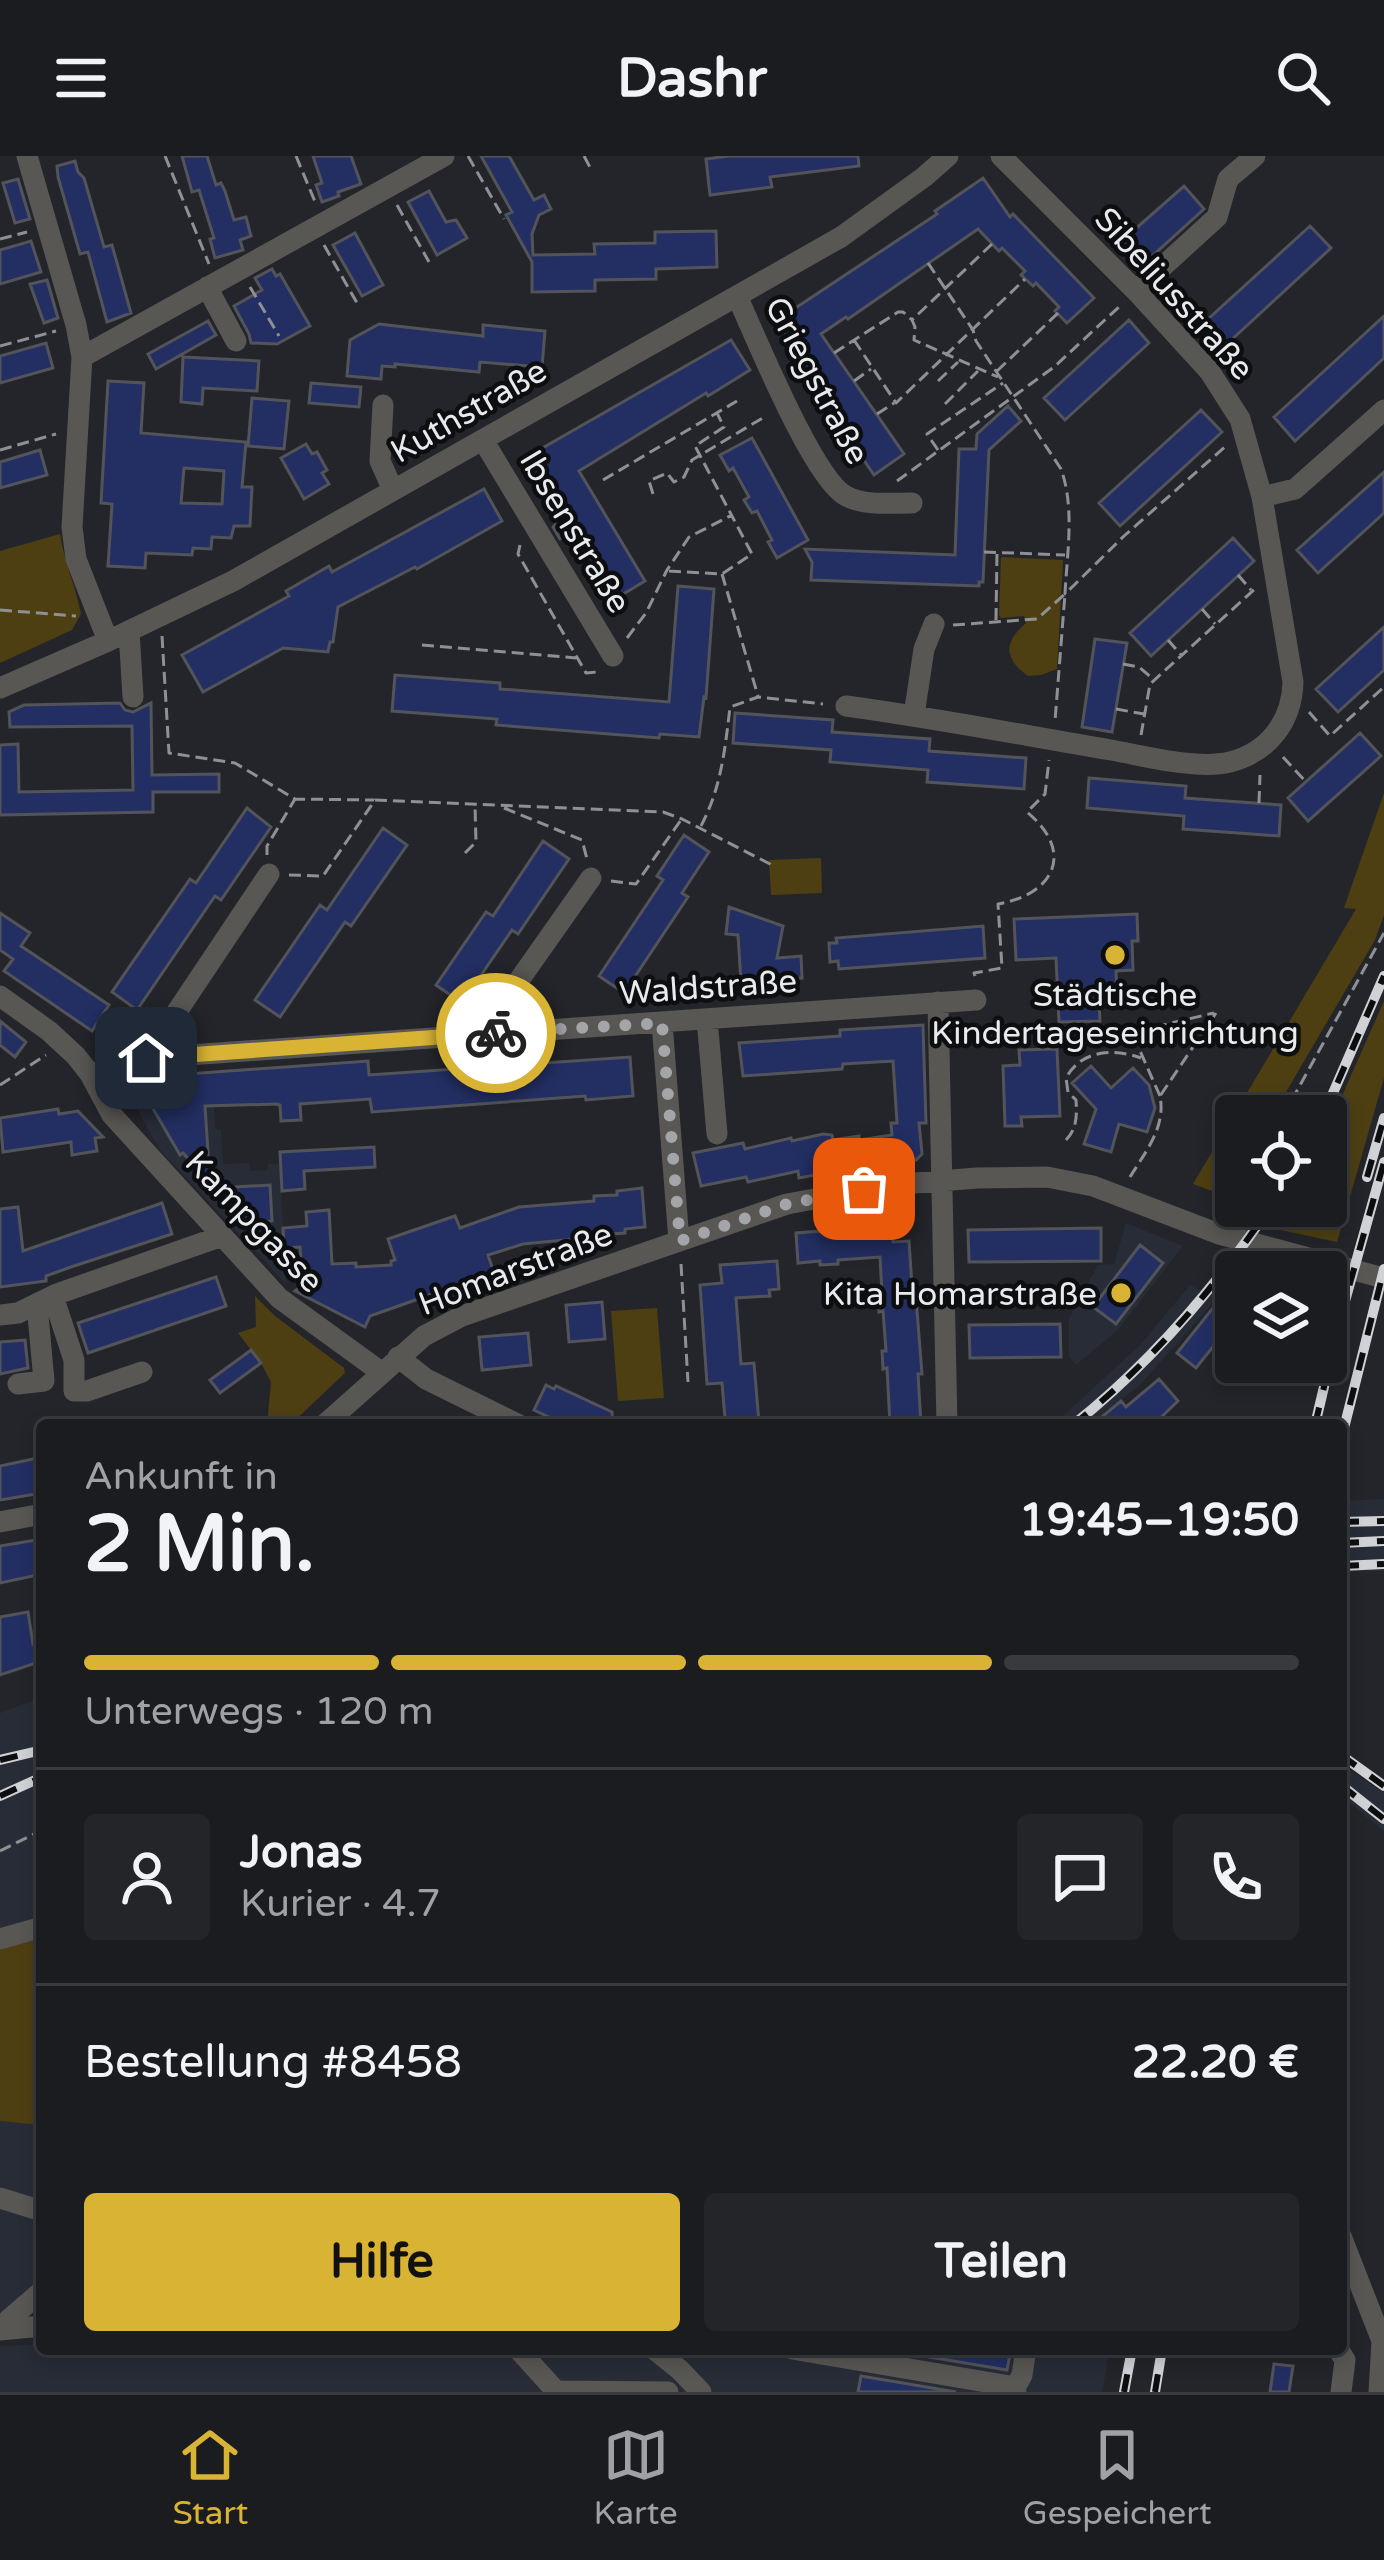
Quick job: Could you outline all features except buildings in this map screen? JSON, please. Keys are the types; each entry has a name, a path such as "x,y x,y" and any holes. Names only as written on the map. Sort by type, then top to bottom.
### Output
{"street":[{"path":"27,156 82,357 72,527 76,559 108,641"},
{"path":"82,357 442,156"},
{"name":"Kuthstraße","path":"0,688 233,581 841,237 948,156"},
{"name":"Sibeliusstraße","path":"1001,156 1210,372 1240,418 1262,497 1293,682 1292,701"},
{"path":"1136,291 1217,217 1228,179 1255,156"},
{"path":"212,284 236,341"},
{"name":"Griegstraße","path":"737,296 786,404 833,486 865,501 911,503"},
{"path":"383,405 380,461 393,490"},
{"path":"1262,497 1295,489 1384,410"},
{"name":"Ibsenstraße","path":"483,440 613,656"},
{"path":"914,715 924,650 934,624"},
{"path":"129,631 133,697"},
{"path":"846,706 1137,755 1224,764 1265,744 1287,716 1292,701"},
{"path":"146,1058 269,874"},
{"path":"482,1034 591,878"},
{"name":"Kampgasse","path":"0,996 49,1031 83,1065 112,1115 294,1311 390,1365 507,1419"},
{"name":"Waldstraße","path":"83,1065 976,1000"},
{"path":"938,1003 946,1419"},
{"path":"707,1019 717,1133"},
{"path":"662,1023 680,1241"},
{"name":"Homarstraße","path":"331,1419 424,1336 462,1316 787,1204 855,1190 1047,1177 1093,1186 1219,1234 1384,1278"},
{"path":"0,1316 222,1236"},
{"path":"45,1300 74,1360 74,1391 142,1372"},
{"path":"18,1384 44,1381 45,1300"},
{"path":"0,1522 36,1515"},
{"path":"0,1939 36,1929"},
{"path":"0,2198 36,2209"},
{"path":"1347,2251 1383,2340 1379,2392"},
{"path":"0,2329 36,2296"},
{"path":"0,2329 36,2326"},
{"path":"523,2355 553,2391 668,2392"},
{"path":"661,2355 700,2392"},
{"path":"825,2355 1015,2390 1025,2355"},
{"path":"1341,2392 1342,2355"}],"path":[{"path":"165,156 212,284"},
{"path":"296,156 319,225 357,303"},
{"path":"468,156 503,219"},
{"path":"584,156 592,171"},
{"path":"387,187 429,262"},
{"path":"0,239 47,226"},
{"path":"912,320 992,244"},
{"path":"928,263 1052,452 1067,485 1054,741 1045,794 1027,812 1054,845 1056,859 1046,881 1024,896 998,904 1002,968 974,973 976,1000"},
{"path":"240,269 279,336"},
{"path":"877,414 896,402 1025,279"},
{"path":"865,501 1054,367 1136,291"},
{"path":"835,353 898,311 912,320 914,340 1001,380"},
{"path":"996,372 1058,313"},
{"path":"0,346 76,325"},
{"path":"854,340 896,402"},
{"path":"938,381 960,360"},
{"path":"854,381 873,368"},
{"path":"945,404 980,369"},
{"path":"939,451 927,434 1001,380"},
{"path":"603,480 737,401"},
{"path":"653,494 649,481 667,473 674,482 684,477 692,460 786,404"},
{"path":"667,571 722,574 752,554 695,446 724,427 717,413"},
{"path":"0,450 77,428"},
{"path":"934,624 1037,619 1244,430"},
{"path":"527,514 518,554 586,673 595,674 646,613 689,537 732,515"},
{"path":"985,552 1067,555"},
{"path":"996,622 998,552"},
{"path":"1137,755 1150,684 1275,571"},
{"path":"722,574 758,697"},
{"path":"1238,575 1252,591"},
{"path":"1202,609 1216,625"},
{"path":"0,610 98,618"},
{"path":"161,616 169,753 235,763 295,799 663,812 772,865"},
{"path":"1168,640 1182,656"},
{"path":"422,645 578,658"},
{"path":"1123,664 1139,667 1155,680"},
{"path":"1292,701 1330,736 1384,687"},
{"path":"700,828 723,771 730,707 758,697 846,706"},
{"path":"1116,709 1145,714"},
{"path":"1265,744 1306,782"},
{"path":"1259,803 1265,744"},
{"path":"295,799 266,846 269,874 322,876 375,800"},
{"path":"465,854 476,842 475,804"},
{"path":"496,805 582,840 591,878 636,884 682,819"},
{"path":"1295,1095 1384,933"},
{"path":"1118,1196 1159,1128 1163,1112 1133,1035 1216,1013 1160,1096"},
{"path":"1066,1140 1077,1115 1066,1078 1076,1063 1094,1054 1123,1052 1141,1058"},
{"path":"0,1085 49,1054 60,1065 83,1065"},
{"path":"680,1241 688,1382"},
{"path":"0,1851 36,1833"}],"shaded area":[{"path":"60,534 81,614 72,630 0,663 0,551"},
{"path":"1001,557 1063,560 1057,669 1028,676 1014,663 1010,643 1026,623 1024,616 999,615"},
{"path":"1384,793 1384,915 1375,940 1284,1095 1246,1095 1356,909 1344,908"},
{"path":"821,858 822,893 771,895 769,860"},
{"path":"1384,1001 1384,1078 1347,1207 1347,1095 1342,1095"},
{"path":"196,1073 199,1107 214,1106 223,1164 249,1163 250,1171 280,1164 286,1284 160,1150 139,1113 141,1079"},
{"path":"1215,1147 1215,1192 1193,1184"},
{"path":"1126,1223 1183,1246 1118,1330 1076,1365 1069,1357 1069,1318 1098,1265 1114,1264"},
{"path":"1266,1227 1341,1227 1337,1242"},
{"path":"1190,1285 1215,1298 1140,1385 1097,1419 1060,1419 1140,1345"},
{"path":"255,1296 344,1368 345,1373 296,1419 268,1419 271,1382 238,1333 256,1327"},
{"path":"657,1308 664,1398 618,1401 611,1311"},
{"path":"1384,1499 1384,1571 1347,1572 1347,1501"},
{"path":"36,1699 36,1936 0,1945 0,1713"},
{"path":"1347,1768 1384,1793 1384,1831 1347,1801"},
{"path":"36,1936 36,2124 0,2121 0,1945"},
{"path":"0,2120 36,2123 36,2305 0,2312"},
{"path":"36,2344 36,2355 1109,2355 1102,2392 0,2392 0,2346"}],"railway":[{"path":"1332,1095 1384,976"},
{"path":"1367,1177 1384,1118"},
{"path":"1316,1419 1384,1162"},
{"path":"1080,1419 1180,1323 1256,1227"},
{"path":"1346,1419 1384,1269"},
{"path":"1347,1522 1384,1521"},
{"path":"1347,1543 1384,1541"},
{"path":"1347,1566 1384,1564"},
{"path":"0,1760 36,1751"},
{"path":"1347,1759 1384,1786"},
{"path":"0,1796 36,1780"},
{"path":"1347,1790 1384,1819"},
{"path":"1124,2392 1131,2355"},
{"path":"1155,2392 1161,2355"}],"way so far":[{"path":"496,1033 662,1023 680,1241 787,1204 864,1189"}],"place":[{"name":"Städtische Kindertageseinrichtung","path":"1115,955"},
{"name":"Kita Homarstraße","path":"1121,1293"}],"route":[{"path":"146,1058 496,1033"}]}
